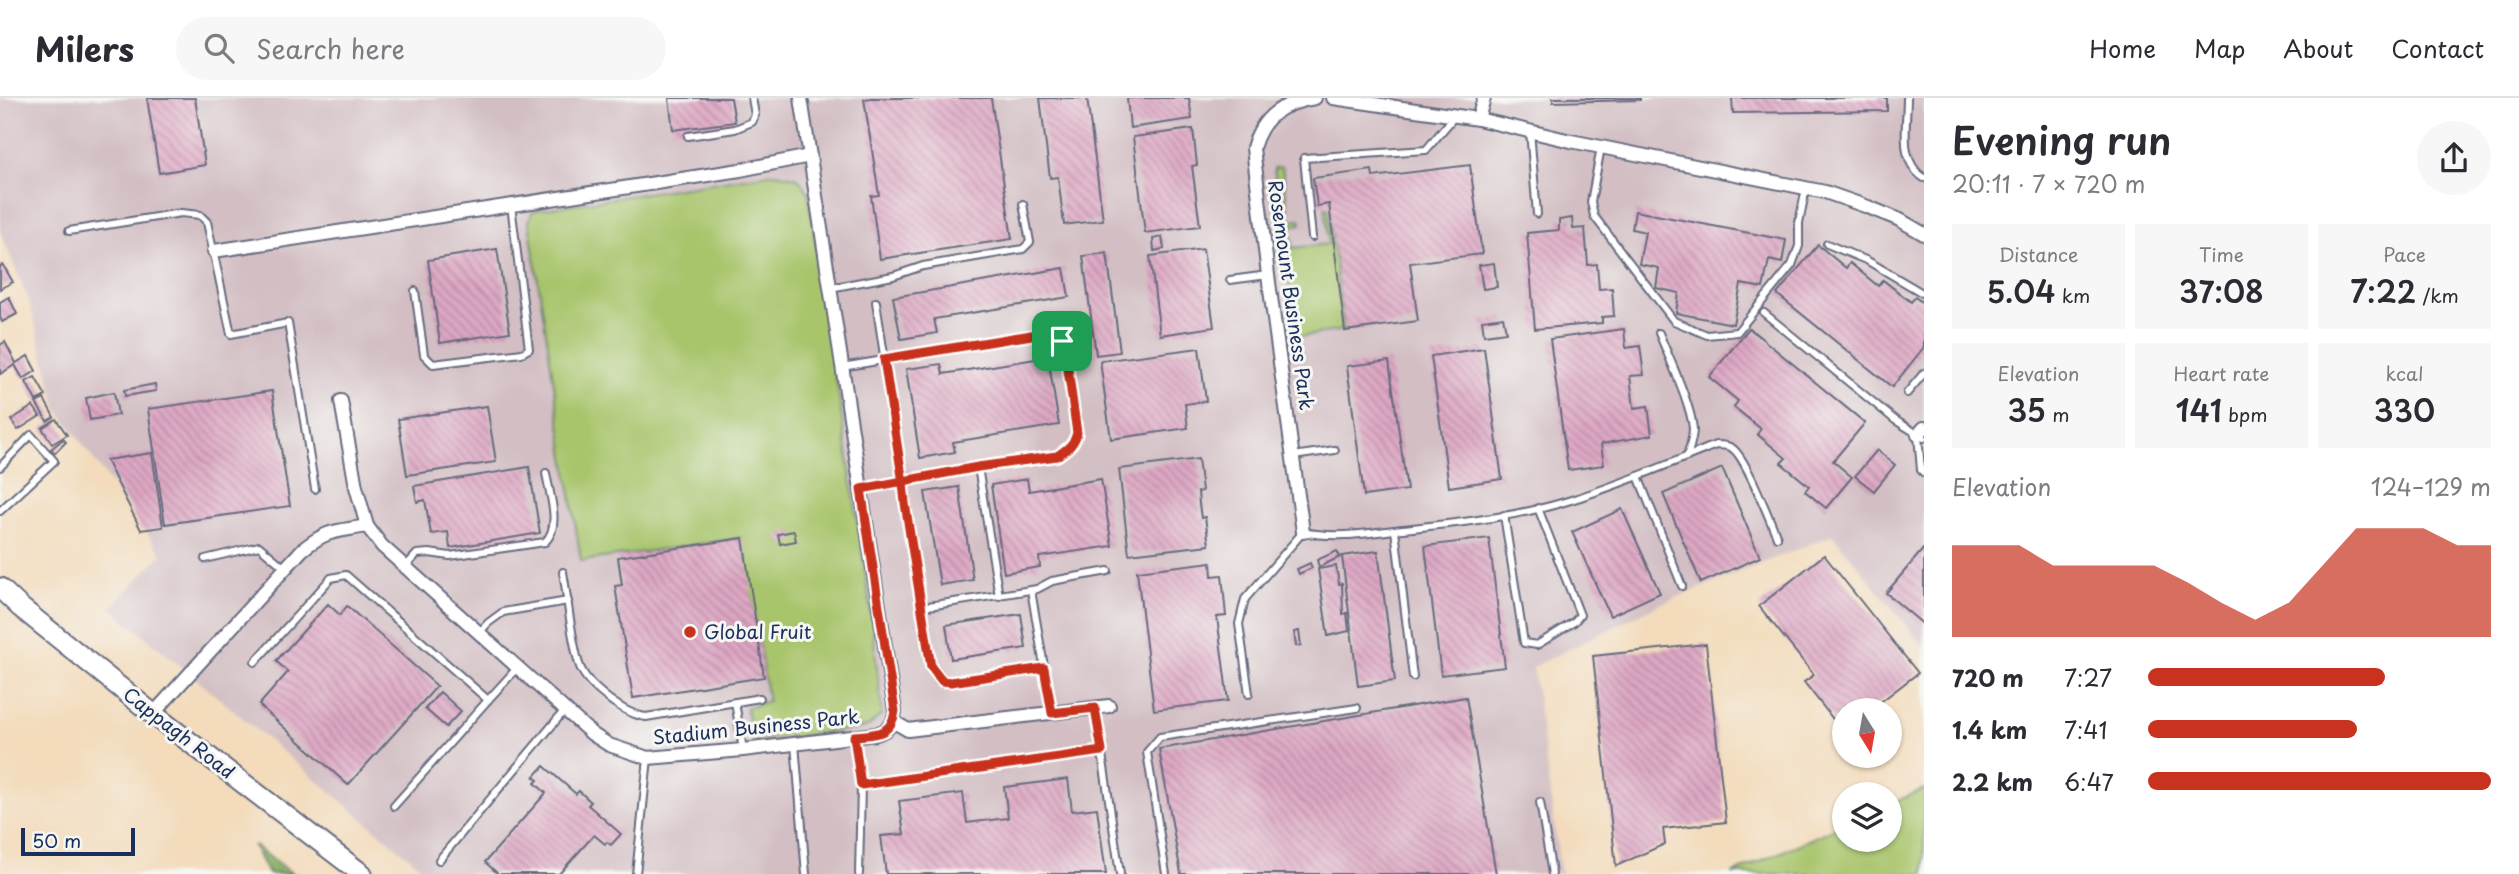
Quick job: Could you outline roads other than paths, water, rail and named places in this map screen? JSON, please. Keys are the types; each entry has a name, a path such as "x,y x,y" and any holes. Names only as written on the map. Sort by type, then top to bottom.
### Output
{"street":[{"path":"801,98 894,702 894,722 908,730 1109,706"},
{"name":"Rosemount Business Park","path":"1303,532 1253,148 1265,121 1300,101 1313,98"},
{"path":"1333,98 1478,119 1806,188 1868,206 1924,234"},
{"path":"1478,119 1484,98"},
{"path":"214,251 740,170 810,156"},
{"path":"153,714 285,568 320,536 332,531 367,526 359,505 341,401"},
{"name":"Stadium Business Park","path":"367,526 373,536 405,566 592,734 609,746 648,758 743,750 854,736 885,731 894,722"},
{"name":"Cappagh Road","path":"0,588 153,714 362,874"}],"lane":[{"path":"688,136 735,129 752,122 752,98"},
{"path":"1907,98 1906,158 1913,171 1924,178"},
{"path":"1312,237 1304,158 1426,150 1455,116"},
{"path":"1530,131 1536,214"},
{"path":"1601,147 1591,202 1594,216 1674,321 1707,335 1737,332 1792,265 1798,246 1799,223 1806,188"},
{"path":"830,288 893,276 923,266 1023,249 1030,242 1023,204"},
{"path":"415,291 424,355 433,364 522,354 528,349 511,205"},
{"path":"68,231 193,213 208,222 231,334 288,323 315,489"},
{"path":"1827,244 1868,261 1924,294"},
{"path":"1230,280 1268,275"},
{"path":"876,302 931,667 942,681 951,682 1044,668"},
{"path":"1764,313 1895,420 1922,434 1921,470 1924,472"},
{"path":"842,367 1044,333 1054,334 1065,348 1077,433 1074,442 1057,456 978,467 861,489"},
{"path":"1659,333 1692,422 1692,439 1687,457"},
{"path":"1906,393 1924,373"},
{"path":"0,467 30,435 54,461 0,511"},
{"path":"1249,694 1239,624 1245,599 1303,532 1327,537 1395,530 1538,508 1568,501 1716,445 1725,445 1734,449 1742,460 1777,537"},
{"path":"1293,456 1335,450"},
{"path":"978,467 999,596"},
{"path":"405,566 417,554 450,556 545,542 550,538 554,526 546,473"},
{"path":"1638,476 1682,586"},
{"path":"1504,515 1524,643 1536,645 1574,622 1580,615 1538,508"},
{"path":"1395,530 1413,677"},
{"path":"205,559 259,546 285,568"},
{"path":"922,607 1031,590 1052,581 1108,571"},
{"path":"563,572 579,665 618,706 629,713 646,717 760,698"},
{"path":"255,662 331,578 346,575 353,578 488,700"},
{"path":"1031,590 1052,713"},
{"path":"479,632 503,612 568,601"},
{"path":"394,806 518,667"},
{"path":"735,702 743,750"},
{"path":"1095,708 1120,874"},
{"path":"1166,874 1147,752 1160,737 1357,708"},
{"path":"439,860 565,710"},
{"path":"854,736 861,785 859,874"},
{"path":"795,744 806,874"},
{"path":"861,785 1102,751"},
{"path":"636,874 648,758"},
{"path":"1540,802 1552,874"}],"place":[{"name":"Global Fruit","path":"690,632"}]}
